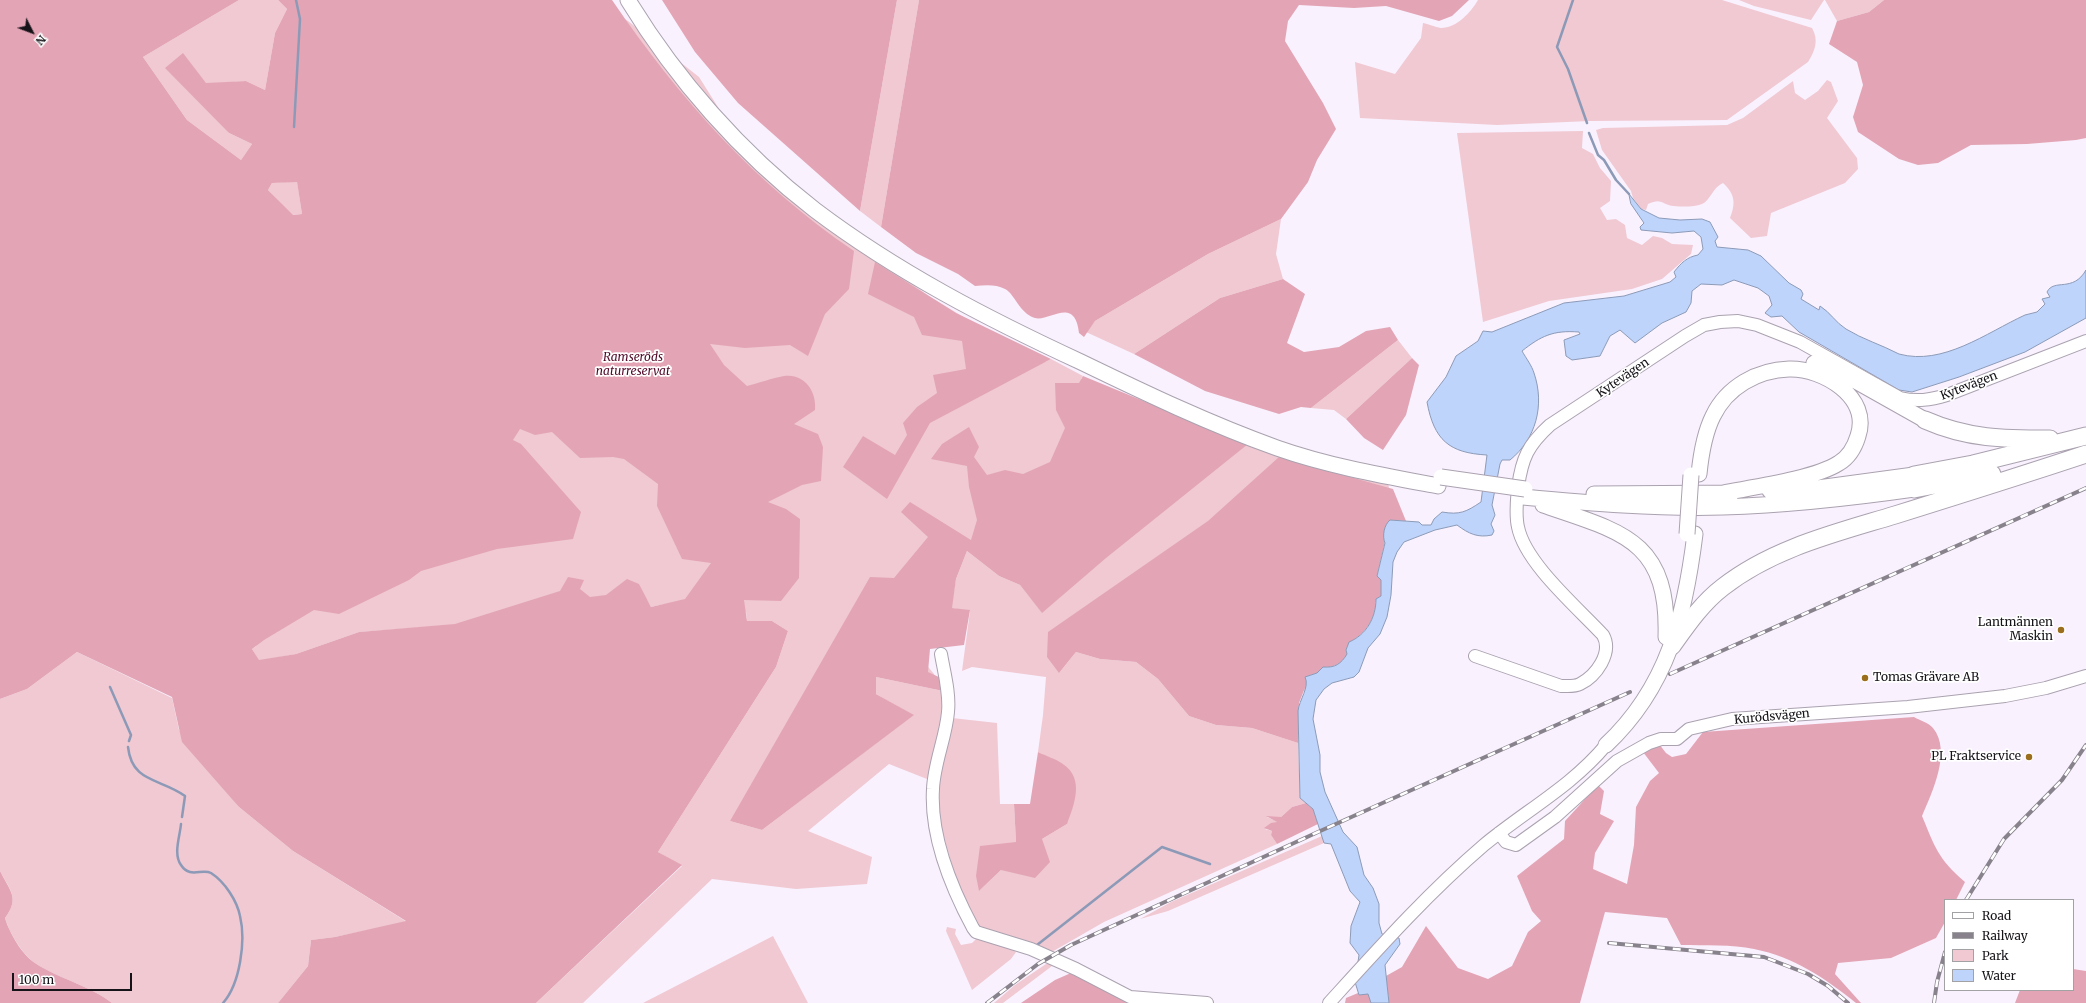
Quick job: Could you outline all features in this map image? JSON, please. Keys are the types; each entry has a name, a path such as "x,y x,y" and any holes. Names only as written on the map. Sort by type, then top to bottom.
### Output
{"highway":[{"path":"1925,420 1952,431 1979,437 2084,445"},
{"path":"1914,482 1973,464 2084,445"},
{"path":"1669,642 1712,596 1739,576 1783,553 1832,534 2084,445"}],"main road":[{"path":"628,0 646,29 697,95 755,156 814,209 856,238 925,283 1019,333 1197,417 1279,449 1366,472 1599,504 1722,507 1818,502 1914,482"},
{"path":"638,0 674,53 728,118 782,172 858,231 929,275 1024,325 1194,407 1283,440 1439,481"},
{"path":"1606,745 1621,731 1642,703 1662,668 1669,642 1691,534 1696,434 1705,410 1719,390 1737,376 1768,362 1790,360 1802,361 1834,370 1925,420"},
{"path":"1695,474 1704,440 1713,415 1734,389 1756,376 1784,370 1806,371 1833,381 1848,393 1854,401 1861,421 1860,433 1856,444 1841,462 1812,474 1723,493"},
{"path":"1524,493 1723,493 1914,482"},
{"path":"1524,493 1599,524 1624,537 1643,551 1656,569 1663,589 1669,642"}],"street":[{"name":"Kytevägen","path":"1475,656 1561,686 1580,684 1599,667 1606,653 1607,643 1603,635 1535,562 1524,545 1518,527 1516,509 1521,467 1529,447 1550,425 1704,325 1738,321 1756,325 1800,342 1900,398 1914,401 1930,400 1947,395 2086,341"},
{"path":"941,654 948,709 933,789 933,815 939,844 952,882 976,932 1031,949 1076,969 1130,997 1207,1003"},
{"name":"Kurödsvägen","path":"1499,833 1506,842 1516,845 1555,817 1617,761 1649,743 1661,739 1677,739 1689,729 1732,720 1908,707 2005,696 2046,688 2086,676"},
{"path":"1328,1003 1396,930 1449,877 1499,833 1558,790 1586,767 1606,745"}],"green space":[{"path":"0,0 239,0 143,57 187,120 241,160 252,144 229,133 165,68 183,53 206,83 246,81 265,90 275,33 287,9 278,0 612,0 664,71 721,137 784,197 818,225 854,251 849,289 825,314 808,356 790,345 745,348 710,344 724,365 747,386 784,376 798,377 808,385 814,396 815,410 794,424 818,434 823,447 821,481 802,485 768,502 786,509 800,519 799,578 781,601 744,600 747,621 772,621 788,631 776,667 658,852 682,865 536,1003 278,1003 308,966 311,940 335,937 406,921 293,851 239,807 182,742 172,697 77,652 27,689 0,699","holes":["297,182 302,214 293,215 268,190 272,183","520,429 535,435 552,432 580,458 613,457 624,459 658,484 657,506 682,559 711,563 685,599 651,607 639,584 627,579 606,595 590,597 580,589 584,580 568,577 560,591 455,624 359,632 296,654 259,660 252,649 264,640 314,610 339,614 409,580 421,571 497,549 573,539 581,512 521,444 513,440"]},
{"path":"239,0 278,0 287,9 275,33 265,90 246,81 206,84 183,54 229,133 252,144 241,160 187,120 143,57"},
{"name":"Ramseröds naturreservat","path":"588,0 628,21 699,77 733,131 835,230 929,296 991,334 1045,362 1051,359 1083,376 1081,379 1149,408 1388,480 1393,523 1307,691 1168,669 1085,636 1059,673 1076,652 1100,659 1136,662 1158,679 1189,716 1216,725 1252,728 1298,743 1300,798 1306,803 1292,807 1281,817 1267,817 1278,822 1265,829 1272,831 1271,835 1277,844 1104,922 1050,953 977,928 954,872 936,810 942,751 952,718 997,723 1000,804 1014,804 1016,842 979,891 1001,870 1042,839 1067,824 1064,765 1038,752 1046,677 972,667 962,671 970,611 951,608 956,579 967,551 999,576 1020,585 1042,612 1060,597 969,542 920,657 934,674 940,687 870,671 730,821 762,830 913,715 876,694 876,677 943,691 945,714 927,779 889,764 808,831 872,857 867,884 796,889 712,879 583,1003 536,1003 682,866 658,852 776,667 788,631 772,621 747,621 746,612 665,604 651,607 647,600 626,601 550,595 455,625 359,632 296,654 259,661 252,649 256,646 376,274"},
{"path":"662,0 897,0 860,211 738,103 695,52"},
{"path":"897,0 919,0 881,227 860,211"},
{"path":"919,0 1469,0 1452,16 1439,21 1386,6 1354,8 1299,5 1288,21 1285,41 1323,103 1336,129 1317,160 1308,182 1281,219 1208,254 1095,321 1084,337 1079,333 1077,322 1072,315 1061,313 1041,318 1030,316 1021,308 1009,291 1002,287 987,285 975,286 958,274 916,253 881,227"},
{"path":"1478,0 1722,0 1812,28 1816,41 1813,54 1808,62 1727,120 1590,121 1497,125 1360,118 1355,62 1395,74 1421,38 1423,23 1441,28 1453,25 1472,9"},
{"path":"1739,0 1824,0 1811,20 1754,6"},
{"path":"1825,0 1884,0 1869,12 1837,21"},
{"path":"1884,0 2086,0 2086,138 2027,144 1971,145 1938,163 1918,165 1899,159 1858,132 1853,117 1863,85 1857,62 1829,44 1837,21 1869,12"},
{"path":"1827,80 1831,82 1838,101 1827,118 1857,158 1858,169 1845,183 1771,213 1767,236 1751,238 1730,218 1734,203 1730,191 1723,183 1702,204 1685,207 1656,201 1648,204 1646,210 1641,209 1633,198 1631,191 1602,150 1596,130 1603,128 1727,125 1743,118 1793,81 1795,93 1805,100 1818,91"},
{"path":"1583,131 1582,148 1593,154 1600,168 1611,181 1610,201 1600,208 1607,220 1616,219 1625,225 1627,238 1642,245 1653,236 1662,238 1672,244 1693,245 1691,254 1662,279 1632,289 1549,301 1483,322 1457,133"},
{"path":"297,181 302,214 292,215 268,190 272,183"},
{"path":"1281,219 1276,254 1283,279 1220,298 1134,354 1086,332 1095,321 1208,254"},
{"path":"875,262 956,313 1051,359 930,423 887,499 843,467 863,436 895,455 907,435 903,423 917,407 937,393 933,375 966,369 962,341 922,335 914,317 868,294"},
{"path":"1283,279 1305,294 1287,343 1304,352 1339,347 1366,331 1390,327 1398,340 1311,408 1301,407 1279,414 1205,391 1134,354 1220,298"},
{"path":"1398,340 1412,358 1346,419 1334,410 1311,408"},
{"path":"1412,358 1419,365 1406,415 1383,450 1364,438 1346,419"},
{"path":"1083,376 1248,444 1106,558 1042,613 1020,585 999,576 967,551 956,579 952,608 970,610 964,645 930,649 928,672 941,678 943,691 876,677 876,694 914,715 762,830 730,821 870,577 894,578 928,537 901,512 910,502 971,540 977,520 969,487 967,466 931,459 942,444 969,427 979,447 974,457 987,475 1005,470 1023,474 1050,462 1065,428 1056,410 1055,383 1079,383"},
{"path":"1279,457 1393,489 1406,521 1390,520 1377,576 1381,580 1381,596 1376,600 1372,620 1363,632 1349,645 1346,650 1348,654 1340,663 1331,667 1323,667 1317,673 1310,675 1299,703 1298,743 1252,728 1216,725 1189,716 1158,679 1136,662 1100,659 1076,652 1059,673 1047,657 1048,632 1208,521"},
{"path":"77,652 172,698 179,730 239,807 293,851 407,922 335,937 311,940 308,966 278,1003 112,1003 94,991 44,969 30,959 17,942 5,918 10,911 13,899 10,889 0,871 0,699 27,689"},
{"path":"1914,717 1931,726 1938,737 1941,748 1941,760 1931,796 1922,816 1938,852 1956,874 1965,882 1956,899 1944,899 1944,924 1936,938 1891,958 1838,963 1835,974 1861,1003 1856,1003 1821,977 1782,957 1745,947 1681,945 1667,918 1605,912 1580,1003 1389,1003 1386,976 1402,967 1426,926 1458,968 1488,979 1512,966 1528,932 1541,921 1532,911 1517,876 1564,839 1565,821 1598,785 1604,791 1600,814 1614,821 1595,853 1593,869 1627,884 1634,845 1636,807 1650,781 1659,773 1643,752 1659,744 1666,753 1672,757 1686,754 1703,732"},
{"path":"1038,752 1063,764 1070,770 1074,777 1076,785 1075,801 1067,824 1042,839 1050,862 1035,878 1001,870 979,891 976,876 980,846 1016,842 1014,804 1030,804"},
{"path":"1306,803 1313,809 1318,824 1277,844 1271,835 1272,831 1264,828 1271,823 1277,822 1266,816 1281,817 1292,807"},
{"path":"1322,836 1324,843 1168,911 1140,919 1171,902"},
{"path":"0,871 10,889 13,900 10,911 5,918 13,936 25,955 44,969 94,991 112,1003 0,1003"},
{"path":"947,927 956,929 955,934 961,945 972,943 978,937 1010,948 1016,952 1011,959 972,990 946,931"},
{"path":"773,936 808,1003 643,1003"},
{"path":"1046,964 1051,964 1052,966 1003,1003 994,1003 1015,985"},
{"path":"2074,969 2086,971 2086,1003 2015,1003 2020,991 2074,991"},
{"path":"1071,973 1098,988 1117,996 1136,1002 1146,1003 1021,1003 1055,980"},
{"path":"1358,993 1359,995 1368,993 1371,1003 1345,1003 1346,998"}],"water":[{"path":"1629,194 1641,209 1659,218 1680,220 1702,219 1710,222 1718,237 1715,241 1717,247 1748,250 1761,256 1789,283 1801,290 1803,294 1801,299 1819,310 1820,306 1827,311 1842,327 1852,333 1899,354 1915,357 1932,356 1964,346 2025,315 2037,312 2045,304 2042,299 2050,297 2047,292 2050,288 2075,281 2081,277 2086,270 2086,318 2025,352 1959,377 1912,392 1899,390 1799,332 1782,316 1771,317 1765,313 1772,305 1769,296 1758,288 1734,280 1722,285 1701,284 1692,291 1691,303 1686,312 1662,323 1635,343 1620,330 1610,336 1600,356 1572,360 1566,356 1564,340 1580,334 1579,332 1562,332 1548,335 1535,341 1522,351 1534,373 1539,397 1538,409 1532,432 1526,442 1519,452 1510,460 1502,460 1500,464 1492,505 1495,515 1491,524 1494,531 1492,535 1478,536 1457,525 1435,530 1404,542 1397,552 1393,562 1391,595 1387,617 1380,634 1368,648 1359,672 1354,677 1332,683 1324,689 1316,700 1313,719 1320,755 1320,772 1325,792 1343,832 1357,847 1364,875 1373,888 1379,904 1379,923 1382,934 1399,938 1400,944 1385,965 1389,1003 1371,1003 1368,994 1359,995 1355,982 1359,955 1350,943 1351,926 1360,902 1350,891 1331,844 1324,843 1313,809 1300,798 1298,711 1306,685 1305,677 1317,673 1323,667 1331,667 1340,663 1347,654 1346,650 1349,642 1360,635 1369,625 1376,606 1376,599 1381,596 1381,580 1377,576 1385,543 1384,531 1390,520 1419,522 1422,525 1431,525 1434,519 1442,512 1463,512 1481,502 1487,455 1463,451 1445,442 1434,426 1427,402 1446,377 1456,356 1478,341 1483,331 1492,332 1564,303 1624,296 1670,282 1676,277 1674,272 1682,263 1691,257 1698,255 1703,249 1701,237 1694,231 1672,233 1641,230 1640,227 1644,223 1631,204"}],"waterway":[{"path":"294,127 300,19 296,0"},
{"path":"1573,0 1557,47 1568,69 1587,123"},
{"path":"1589,133 1598,155 1604,160 1616,180 1629,194"},
{"path":"110,687 131,735 129,741"},
{"path":"128,747 131,759 141,774 176,790 185,796 182,817"},
{"path":"181,824 177,850 177,856 181,865 188,871 211,873 221,881 230,892 240,916 242,926 242,950 240,962 234,985 223,1003"},
{"path":"1037,945 1162,847 1210,864"}],"railway":[{"path":"1670,674 2086,488"},
{"path":"987,1003 1038,964 1071,945 1630,692"},
{"path":"1967,899 2004,839 2062,780 2086,745"},
{"path":"1609,943 1764,957 1808,974 1828,986 1848,1003"},
{"path":"1934,1003 1937,982 1944,956"}],"place":[{"name":"Lantmännen Maskin","path":"2061,630"},
{"name":"Tomas Grävare AB","path":"1865,678"},
{"name":"PL Fraktservice","path":"2029,757"}]}
